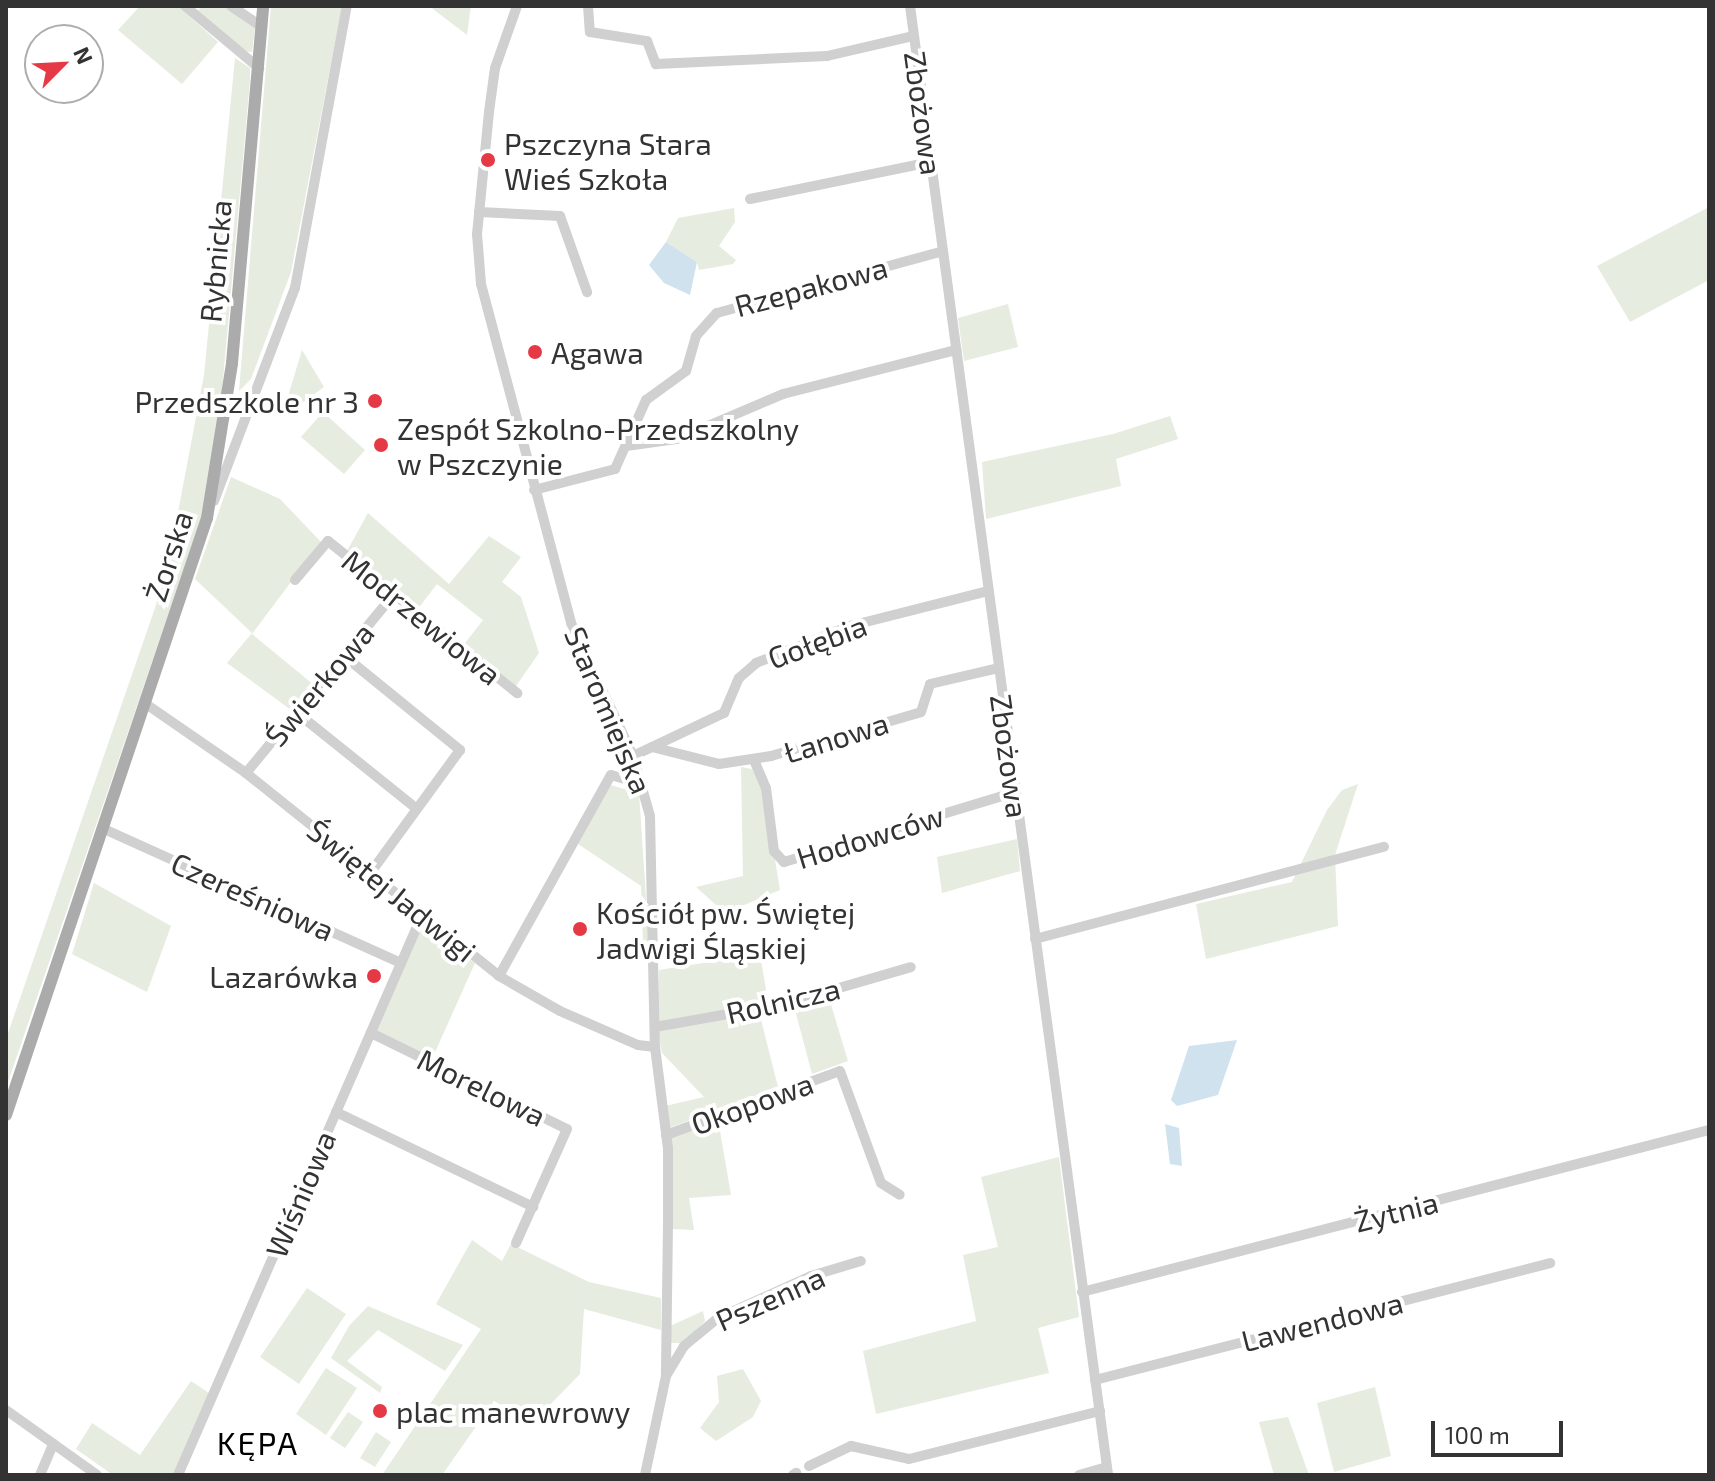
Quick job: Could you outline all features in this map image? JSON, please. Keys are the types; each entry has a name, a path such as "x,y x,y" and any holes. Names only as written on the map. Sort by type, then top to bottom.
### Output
{"main road":[{"name":"Rybnicka","path":"207,518 227,399 263,6"},
{"name":"Żorska","path":"6,1115 207,518"}],"street":[{"path":"185,6 259,68"},
{"path":"231,6 261,26"},
{"name":"Żorska","path":"207,518 295,288 347,6"},
{"name":"Staromiejska","path":"517,6 495,68 479,212 478,268 486,311 534,490 583,655 633,756 643,784 651,829 655,1047 666,1135 667,1344 666,1376 648,1474"},
{"name":"Zbożowa","path":"588,6 590,32 647,41 656,64 827,56 913,36"},
{"name":"Zbożowa","path":"910,6 1108,1471"},
{"path":"750,199 931,162"},
{"path":"479,212 560,216 587,292"},
{"name":"Rzepakowa","path":"534,490 608,473 621,462 646,400 686,371 696,336 717,313 943,251"},
{"path":"626,446 677,439 783,394 956,350"},
{"path":"227,399 253,401"},
{"name":"Modrzewiowa","path":"295,580 328,541 517,693"},
{"name":"Gołębia","path":"633,756 724,713 739,678 756,663 850,626 988,591"},
{"name":"Świerkowa","path":"246,773 393,595"},
{"path":"343,655 460,750 371,872"},
{"name":"Łanowa","path":"652,747 707,763 754,760 921,712 930,684 998,668"},
{"name":"Świętej Jadwigi","path":"146,704 246,773 499,976 560,1011 638,1045 655,1047"},
{"path":"296,712 416,808"},
{"name":"Hodowców","path":"754,760 766,788 774,851 784,862 1016,792"},
{"path":"499,976 611,775 643,784"},
{"name":"Czereśniowa","path":"104,829 401,963"},
{"path":"1035,939 1384,847"},
{"name":"Wiśniowa","path":"178,1475 423,913"},
{"name":"Rolnicza","path":"655,1027 784,1004 911,967"},
{"name":"Morelowa","path":"371,1033 567,1129 516,1243"},
{"name":"Okopowa","path":"666,1135 840,1071 847,1079 881,1183 900,1195"},
{"path":"336,1112 533,1207"},
{"name":"Żytnia","path":"1082,1292 1709,1130"},
{"name":"Pszenna","path":"666,1376 684,1346 736,1308 861,1261"},
{"name":"Lawendowa","path":"1095,1380 1550,1263"},
{"name":"Pszenna","path":"667,1344 684,1346"},
{"path":"6,1410 97,1475"},
{"path":"809,1466 851,1446 909,1459 1100,1411"},
{"path":"40,1475 53,1444"},
{"path":"1079,1475 1108,1471"}],"shaded area":[{"path":"140,6 178,6 218,42 182,84 118,30"},
{"path":"202,6 225,6 255,28 252,52 243,51 197,12"},
{"path":"271,6 342,6 291,272 251,379 239,391"},
{"path":"429,6 471,6 467,35"},
{"path":"235,58 250,68 250,81 220,413 201,519 6,1088 6,1039 175,550 164,540 175,528 204,375"},
{"path":"1709,207 1709,280 1630,322 1597,266"},
{"path":"734,208 735,222 719,246 736,260 733,264 699,270 697,262 666,242 678,218"},
{"path":"1008,304 1018,347 964,361 958,318"},
{"path":"302,350 324,387 298,406 289,393"},
{"path":"323,412 365,450 344,474 301,437"},
{"path":"1170,416 1178,439 1116,459 1121,486 986,519 982,462 1113,434"},
{"path":"231,477 280,499 321,542 252,634 314,685 291,710 227,663 252,633 195,579"},
{"path":"368,513 449,584 489,536 521,557 502,582 521,597 539,653 516,686 462,647 483,620 437,584 417,610 347,551"},
{"path":"741,767 752,769 763,787 780,890 725,913 696,887 743,876"},
{"path":"1358,784 1335,855 1338,926 1206,959 1196,904 1292,882 1327,810 1342,790"},
{"path":"610,785 639,793 649,942 643,944 641,886 578,844"},
{"path":"1017,839 1020,871 942,893 937,857"},
{"path":"94,883 171,926 147,992 72,954"},
{"path":"421,927 475,963 432,1059 376,1031"},
{"path":"760,954 768,1002 657,1023 659,970"},
{"path":"829,998 848,1061 812,1074 794,1006"},
{"path":"759,1012 778,1087 669,1128 665,1106 704,1097 662,1053 657,1031"},
{"path":"718,1119 731,1195 689,1198 694,1230 671,1229 672,1137"},
{"path":"1059,1157 1079,1317 1038,1328 1049,1373 876,1414 863,1351 976,1321 963,1255 998,1247 981,1177"},
{"path":"472,1240 502,1261 511,1244 589,1282 661,1298 661,1330 584,1309 580,1374 541,1414 530,1421 494,1401 442,1475 382,1475 481,1329 436,1304"},
{"path":"307,1288 346,1314 299,1384 260,1357"},
{"path":"368,1306 463,1345 445,1371 378,1330 347,1361 382,1387 380,1393 331,1358 349,1326"},
{"path":"703,1311 705,1321 684,1343 670,1343 670,1326"},
{"path":"326,1368 357,1388 326,1435 296,1414"},
{"path":"743,1369 761,1401 753,1417 716,1441 700,1428 719,1402 717,1376"},
{"path":"191,1381 209,1393 174,1475 113,1475 76,1449 92,1423 140,1455"},
{"path":"1375,1387 1391,1456 1334,1472 1317,1403"},
{"path":"348,1412 363,1422 345,1448 330,1438"},
{"path":"1288,1417 1309,1475 1274,1475 1259,1422"},
{"path":"376,1432 391,1442 375,1467 360,1458"}],"water":[{"path":"666,242 697,262 690,295 664,283 649,265"},
{"path":"1237,1040 1218,1095 1177,1106 1171,1100 1189,1046"},
{"path":"1165,1124 1179,1128 1182,1166 1170,1164"}],"place":[{"name":"Pszczyna Stara Wieś Szkoła","path":"488,160"},
{"name":"Agawa","path":"535,352"},
{"name":"Przedszkole nr 3","path":"375,401"},
{"name":"Zespół Szkolno-Przedszkolny w Pszczynie","path":"381,445"},
{"name":"Kościół pw. Świętej Jadwigi Śląskiej","path":"580,929"},
{"name":"Lazarówka","path":"374,976"},
{"name":"plac manewrowy","path":"380,1411"}],"district":[{"name":"KĘPA","path":"258,1442"}]}
